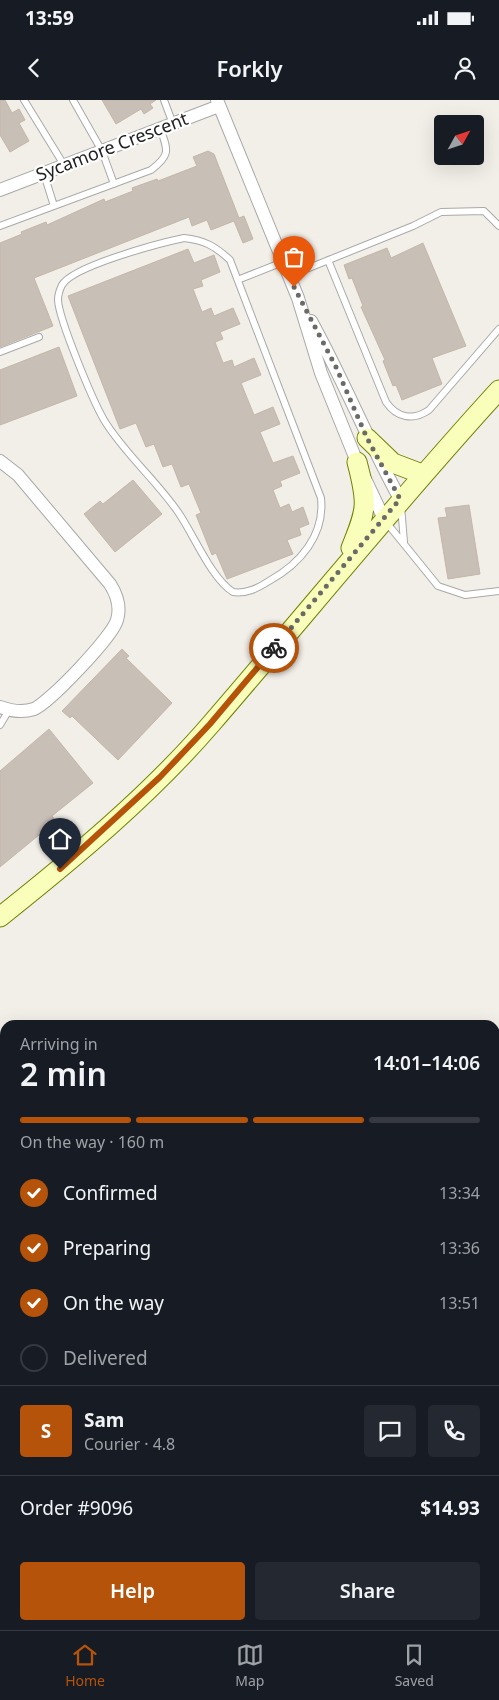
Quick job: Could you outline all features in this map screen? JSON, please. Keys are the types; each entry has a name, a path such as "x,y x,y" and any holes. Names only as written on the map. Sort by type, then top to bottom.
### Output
{"street":[{"name":"Sycamore Crescent","path":"0,190 173,124 218,103"},
{"path":"218,103 298,298 321,373 356,459 384,519"},
{"path":"298,298 336,367 370,443 400,499"},
{"path":"0,917 60,869 160,777 210,724 400,499 499,390"},
{"path":"356,459 370,443"},
{"path":"370,443 393,463 422,474"},
{"path":"344,566 365,513 365,497 356,459"},
{"path":"0,461 18,474 110,584 118,605 117,620 111,634 48,700 27,711 4,709"}],"lane":[{"path":"24,100 64,166"},
{"path":"73,100 102,151 114,184"},
{"path":"164,100 173,124"},
{"path":"0,226 151,170 163,161 168,149 160,128"},
{"path":"44,174 54,206"},
{"path":"289,276 442,212 484,211 499,226"},
{"path":"184,238 199,240 215,246 230,260 240,279 314,479 322,511 315,536 294,566 257,588 239,593 233,592 219,581 191,531 168,497 104,420 87,383 58,300 63,284 73,274 146,248 184,238"},
{"path":"328,260 386,402 399,415 417,416 428,410 499,329"},
{"path":"240,279 284,262"},
{"path":"0,352 38,337"},
{"path":"400,499 404,542"},
{"path":"384,519 404,542 426,575 443,589 465,596 499,591"},
{"path":"0,725 4,709"}],"building":[{"path":"0,100 5,100 12,113 19,109 25,120 19,123 29,141 10,152 0,135"},
{"path":"102,100 156,100 150,104 153,108 144,114 141,109 116,124"},
{"path":"208,151 214,154 239,218 244,216 253,239 243,243 234,221 211,230 207,220 192,226 189,217 34,278 53,326 0,347 0,243 22,234 21,232 46,222 47,225 104,199 105,202 133,191 132,188 157,179 158,181 197,166 193,157"},
{"path":"423,243 466,346 432,358 442,384 402,400 396,385 393,386 383,361 385,360 361,307 363,306 352,278 349,279 344,265 387,248 391,258"},
{"path":"188,249 194,263 214,255 220,272 201,280 203,286 193,289 202,312 211,308 214,316 233,308 240,324 220,332 223,339 215,342 223,363 232,360 234,367 254,358 261,375 241,383 254,415 273,407 280,424 260,432 273,463 293,456 300,473 280,481 282,486 273,490 280,508 289,504 292,512 303,507 309,524 299,528 301,535 287,540 293,554 227,579 216,553 212,555 196,515 201,513 189,484 181,487 172,464 163,467 154,444 146,447 136,423 120,429 68,296"},
{"path":"59,347 77,396 0,425 0,370"},
{"path":"133,480 162,514 115,552 84,514 100,501 103,504"},
{"path":"469,505 480,574 448,579 438,518 447,517 445,508"},
{"path":"122,649 129,656 126,658 172,703 118,760 72,716 70,718 62,711"},
{"path":"49,729 93,783 52,816 56,821 0,867 0,771"}],"way so far":[{"path":"274,648 400,499 367,438 336,367 298,298 294,287"}],"route":[{"path":"60,869 160,777 210,724 274,648"}]}
